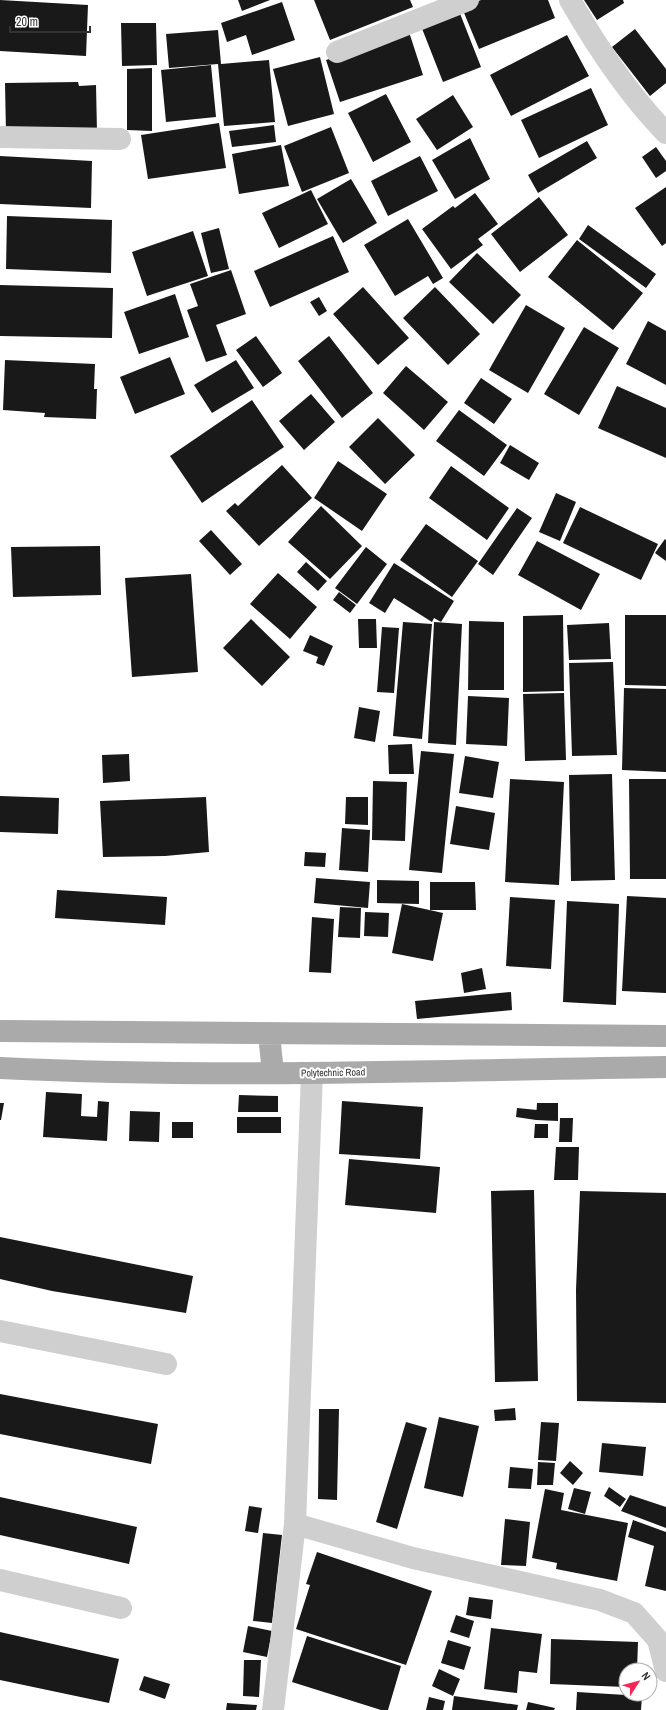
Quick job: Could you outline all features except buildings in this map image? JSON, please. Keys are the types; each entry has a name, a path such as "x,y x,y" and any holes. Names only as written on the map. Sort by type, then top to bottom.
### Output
{"main road":[{"path":"0,1031 666,1036"},
{"path":"269,1034 273,1072"},
{"name":"Polytechnic Road","path":"0,1068 91,1073 312,1073 666,1067"}],"street":[{"path":"337,52 468,0"},
{"path":"570,0 586,28 620,78 652,119 666,133"},
{"path":"0,138 120,139"},
{"path":"273,1710 295,1524 312,1073"},
{"path":"0,1331 166,1364"},
{"path":"295,1524 413,1558 600,1600 634,1612 658,1640 666,1671"},
{"path":"0,1580 121,1608"}]}
